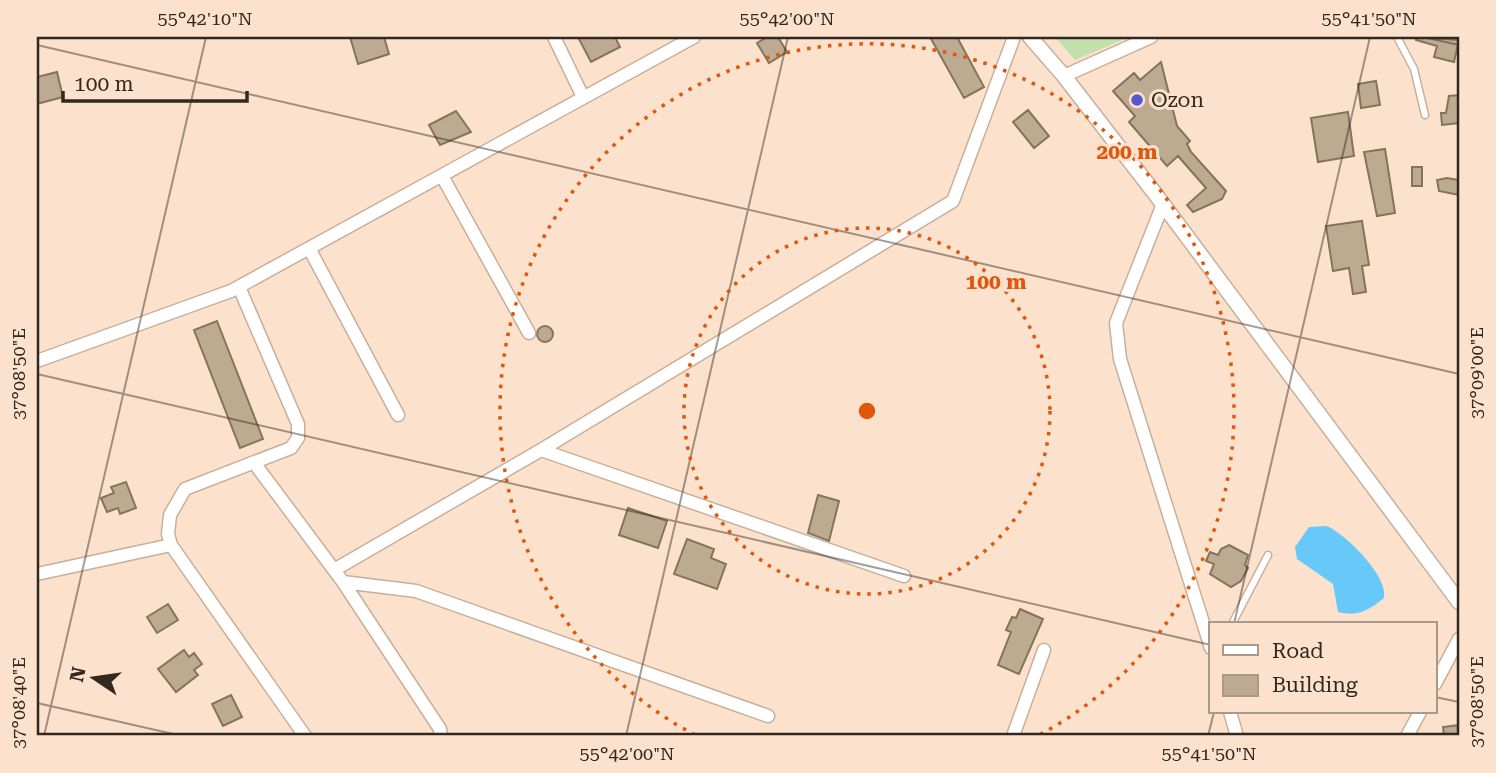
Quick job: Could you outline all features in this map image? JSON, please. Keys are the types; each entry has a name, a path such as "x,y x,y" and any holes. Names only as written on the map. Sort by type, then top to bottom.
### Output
{"street":[{"path":"554,37 583,97"},
{"path":"37,361 239,287 694,37"},
{"path":"334,569 541,450 953,201 1014,37"},
{"path":"1030,37 1064,76 1163,204 1459,600"},
{"path":"1064,76 1151,37"},
{"path":"442,176 529,333"},
{"path":"1163,204 1116,323 1120,359 1209,643"},
{"path":"310,250 398,415"},
{"path":"239,287 298,424 298,438 291,448 185,489 170,515 167,534 171,545 305,736"},
{"path":"541,450 904,576"},
{"path":"255,464 343,582 440,729 441,736"},
{"path":"37,574 171,545"},
{"path":"343,582 416,591 768,716"},
{"path":"1436,682 1459,639"},
{"path":"1013,736 1044,650"},
{"path":"1231,714 1237,736"},
{"path":"1406,736 1419,714"}],"lane":[{"path":"1397,37 1414,69 1425,115"},
{"path":"1233,622 1268,555"}],"green space":[{"path":"1055,37 1129,37 1075,60"}],"water":[{"path":"1327,526 1354,546 1380,579 1384,598 1368,609 1352,614 1338,612 1333,584 1297,559 1295,547 1309,527"}],"building":[{"path":"350,37 384,37 389,54 358,64"},
{"path":"578,37 615,37 620,47 591,62"},
{"path":"767,37 778,37 787,52 769,63 757,43"},
{"path":"930,37 957,37 984,87 964,98"},
{"path":"1416,37 1459,40 1454,62 1434,57 1437,46 1416,40"},
{"path":"1161,62 1177,126 1190,141 1187,144 1191,152 1226,191 1222,199 1193,212 1187,205 1206,188 1178,156 1167,166 1129,122 1135,116 1113,91 1134,73 1140,80"},
{"path":"57,72 63,97 37,104 37,77"},
{"path":"1376,81 1380,105 1361,108 1358,84"},
{"path":"1459,95 1459,123 1442,125 1441,113 1446,113 1449,96"},
{"path":"1028,110 1049,136 1034,148 1013,122"},
{"path":"456,111 471,132 440,145 429,125"},
{"path":"1348,112 1354,156 1318,162 1311,118"},
{"path":"1385,149 1395,213 1377,216 1364,152"},
{"path":"1412,167 1422,167 1422,186 1412,186"},
{"path":"1437,180 1459,180 1459,195 1439,191"},
{"path":"1362,221 1369,265 1362,266 1366,292 1353,294 1349,268 1333,271 1326,226"},
{"path":"217,321 263,439 240,448 194,330"},
{"path":"545,326 551,328 551,340 545,342 539,340 537,334 539,328"},
{"path":"126,482 136,508 120,514 118,508 107,512 101,498 114,493 111,487"},
{"path":"818,495 839,501 829,541 808,533"},
{"path":"628,508 667,521 658,548 619,535"},
{"path":"687,539 714,549 711,558 726,564 717,589 674,574"},
{"path":"1229,545 1248,555 1245,565 1248,568 1241,581 1231,587 1210,574 1214,564 1206,561 1210,552 1218,555 1221,549"},
{"path":"168,604 178,620 157,633 147,617"},
{"path":"1020,609 1043,619 1019,674 998,665 1011,632 1006,630 1012,617 1016,618"},
{"path":"184,650 189,657 194,653 202,664 194,670 198,675 176,692 158,669"},
{"path":"231,695 242,717 223,726 212,704"},
{"path":"1459,725 1459,736 1444,736 1443,727"}],"place":[{"name":"Ozon","path":"1137,100"}]}
